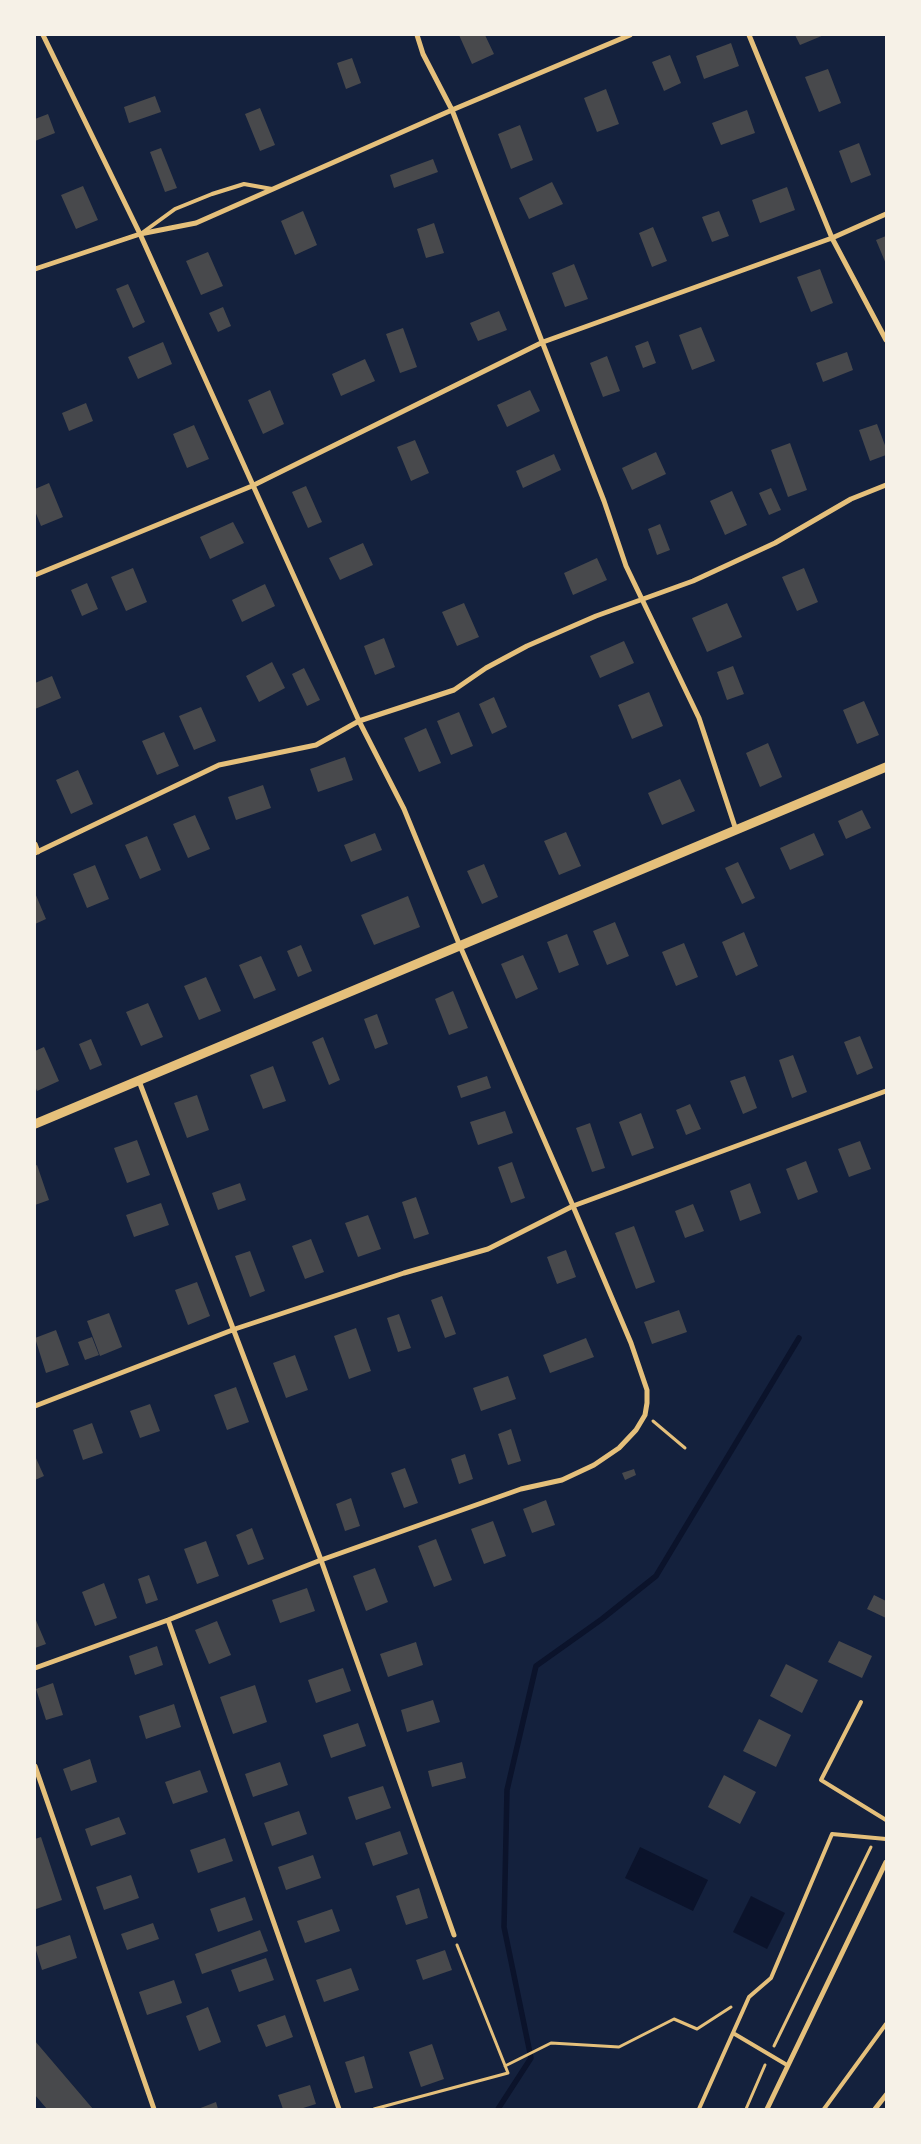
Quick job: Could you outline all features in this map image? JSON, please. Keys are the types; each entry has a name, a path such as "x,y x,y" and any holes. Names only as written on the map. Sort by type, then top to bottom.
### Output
{"street":[{"path":"35,1668 168,1620 321,1560 521,1489 562,1480 594,1466 619,1448 636,1430 645,1415 647,1390 631,1343 574,1206 460,946 404,809 359,721 140,234 43,35"},
{"path":"417,35 423,54 452,110 604,500 626,566 699,718 736,830"},
{"path":"35,269 140,234 196,223 452,110 630,35"},
{"path":"749,35 832,238 886,340"},
{"path":"35,575 252,486 543,342 832,238 886,214"},
{"path":"35,844 37,852 219,765 316,745 359,721 454,690 486,668 527,646 596,616 643,601 694,581 774,543 851,499 886,485"},
{"path":"35,1124 886,767"},
{"path":"139,1081 235,1329 321,1560 454,1935"},
{"path":"35,1406 235,1329 404,1273 488,1249 574,1206 886,1091"},
{"path":"168,1620 339,2109"},
{"path":"35,1766 154,2109"},
{"path":"767,2109 787,2064 886,1862"},
{"path":"875,2109 886,2095"}],"lane":[{"path":"140,234 175,209 212,194 244,184 272,190"},
{"path":"862,1702 820,1780 886,1820"},
{"path":"700,2109 749,1996 771,1978 832,1834 886,1840"},
{"path":"824,2109 886,2024"},
{"path":"733,2033 787,2064"}],"path":[{"path":"645,1415 685,1448"},
{"path":"746,2109 770,2054 875,1838"},
{"path":"374,2109 508,2073 454,1935"},
{"path":"505,2066 552,2043 619,2046 674,2019 697,2028 749,1996"}],"water":[{"path":"640,1847 708,1880 693,1911 625,1878"},
{"path":"751,1896 785,1913 767,1949 733,1932"}],"building":[{"path":"459,35 485,35 494,54 472,64"},
{"path":"795,35 824,35 800,45"},
{"path":"731,43 739,66 704,79 696,56"},
{"path":"670,55 681,83 664,91 652,62"},
{"path":"352,58 361,83 346,89 337,63"},
{"path":"828,69 841,103 819,112 805,77"},
{"path":"606,89 619,124 597,132 584,98"},
{"path":"155,96 161,112 129,123 124,107"},
{"path":"260,108 275,145 260,151 245,114"},
{"path":"747,110 755,133 721,145 712,123"},
{"path":"48,114 55,133 35,141 35,119"},
{"path":"520,125 533,160 511,169 498,134"},
{"path":"859,143 871,175 851,183 839,151"},
{"path":"161,148 177,188 165,192 150,152"},
{"path":"433,159 438,172 394,188 390,175"},
{"path":"552,182 563,204 529,219 519,198"},
{"path":"83,186 98,220 76,229 61,195"},
{"path":"787,187 795,210 760,223 752,200"},
{"path":"303,211 317,245 295,255 281,221"},
{"path":"719,211 729,236 712,242 702,217"},
{"path":"434,223 444,253 426,258 417,229"},
{"path":"653,227 667,261 652,267 639,233"},
{"path":"886,236 886,264 876,240"},
{"path":"208,252 223,286 201,295 186,261"},
{"path":"574,264 588,299 565,307 552,273"},
{"path":"820,269 833,303 811,312 797,277"},
{"path":"128,284 145,322 133,328 116,289"},
{"path":"223,307 231,326 218,332 209,313"},
{"path":"499,311 507,330 478,341 470,323"},
{"path":"701,327 715,361 692,370 679,335"},
{"path":"403,328 417,367 400,373 386,334"},
{"path":"648,341 656,363 643,368 635,346"},
{"path":"163,342 172,364 138,379 128,357"},
{"path":"847,352 853,370 823,382 816,363"},
{"path":"607,356 620,391 603,397 590,363"},
{"path":"365,359 375,381 341,396 332,374"},
{"path":"270,390 284,424 263,434 248,400"},
{"path":"530,390 540,411 507,427 497,405"},
{"path":"86,403 93,421 69,431 62,413"},
{"path":"877,424 886,448 886,455 870,461 859,430"},
{"path":"194,425 209,459 187,468 173,434"},
{"path":"415,440 429,473 411,481 397,447"},
{"path":"790,443 807,490 788,497 771,450"},
{"path":"656,452 666,474 632,490 622,468"},
{"path":"554,454 561,470 523,488 516,471"},
{"path":"49,483 63,517 41,526 35,511 35,489"},
{"path":"306,486 322,522 308,528 292,492"},
{"path":"771,488 781,510 769,515 759,493"},
{"path":"732,491 747,525 725,535 710,501"},
{"path":"233,522 244,543 210,559 200,537"},
{"path":"660,524 670,550 657,555 648,529"},
{"path":"363,543 373,565 340,580 329,558"},
{"path":"597,558 607,580 573,595 564,573"},
{"path":"133,568 147,602 126,611 111,577"},
{"path":"804,568 818,602 797,611 782,577"},
{"path":"87,583 98,609 82,616 71,590"},
{"path":"265,584 275,606 242,622 232,600"},
{"path":"464,603 479,637 457,646 442,612"},
{"path":"727,603 742,637 707,652 692,618"},
{"path":"384,638 395,667 375,675 364,646"},
{"path":"624,641 634,663 600,678 590,656"},
{"path":"272,662 285,688 259,702 246,676"},
{"path":"733,666 744,694 727,700 717,672"},
{"path":"304,668 320,700 307,706 292,674"},
{"path":"52,676 61,698 35,709 35,683"},
{"path":"649,692 663,726 632,739 618,705"},
{"path":"494,697 507,727 492,734 479,704"},
{"path":"864,701 879,735 857,744 843,710"},
{"path":"201,707 216,741 194,750 179,716"},
{"path":"459,712 473,746 451,755 437,721"},
{"path":"426,728 441,763 419,772 404,738"},
{"path":"164,732 179,766 157,775 142,741"},
{"path":"768,743 782,777 760,787 746,753"},
{"path":"345,757 353,780 318,792 310,769"},
{"path":"78,770 93,804 71,814 56,780"},
{"path":"680,779 695,811 662,825 648,793"},
{"path":"263,785 271,808 236,820 228,797"},
{"path":"862,810 871,828 846,839 838,821"},
{"path":"195,815 210,849 188,858 173,824"},
{"path":"566,832 581,866 559,875 544,841"},
{"path":"375,833 382,850 351,862 344,845"},
{"path":"814,833 824,855 790,870 780,848"},
{"path":"147,836 161,870 140,879 125,845"},
{"path":"738,862 755,898 742,904 725,868"},
{"path":"484,864 498,897 482,904 467,871"},
{"path":"95,865 109,899 87,908 73,874"},
{"path":"35,893 46,919 35,924"},
{"path":"408,896 420,927 374,945 361,915"},
{"path":"615,922 629,956 607,965 593,931"},
{"path":"744,932 758,966 736,976 722,942"},
{"path":"567,934 579,965 559,973 547,942"},
{"path":"684,943 698,977 676,986 662,952"},
{"path":"301,945 312,971 298,977 287,951"},
{"path":"523,955 538,989 516,999 501,964"},
{"path":"261,956 276,990 254,999 239,965"},
{"path":"206,977 221,1011 199,1020 184,986"},
{"path":"453,991 468,1028 449,1035 435,999"},
{"path":"148,1003 163,1037 141,1046 126,1012"},
{"path":"377,1014 388,1044 375,1049 364,1019"},
{"path":"860,1036 873,1068 857,1075 844,1042"},
{"path":"323,1037 340,1080 329,1085 312,1042"},
{"path":"91,1039 102,1065 90,1070 79,1044"},
{"path":"44,1047 59,1081 37,1091 35,1086 35,1051"},
{"path":"793,1055 807,1092 792,1098 779,1060"},
{"path":"273,1066 286,1101 263,1109 250,1075"},
{"path":"487,1076 491,1088 461,1098 457,1086"},
{"path":"745,1076 757,1108 743,1114 730,1081"},
{"path":"197,1095 209,1130 187,1138 174,1103"},
{"path":"690,1104 701,1129 686,1135 676,1110"},
{"path":"505,1111 513,1133 478,1145 470,1122"},
{"path":"641,1113 654,1148 632,1156 619,1122"},
{"path":"590,1123 605,1168 592,1172 576,1128"},
{"path":"137,1140 150,1175 127,1183 114,1148"},
{"path":"860,1141 871,1169 849,1177 838,1149"},
{"path":"806,1161 818,1192 798,1200 786,1169"},
{"path":"512,1162 525,1198 511,1203 498,1167"},
{"path":"37,1165 49,1200 35,1205 35,1166"},
{"path":"240,1183 246,1200 218,1210 212,1193"},
{"path":"750,1183 761,1213 740,1221 730,1191"},
{"path":"416,1197 429,1234 414,1239 402,1202"},
{"path":"161,1203 169,1225 134,1237 126,1215"},
{"path":"693,1204 704,1231 685,1238 675,1211"},
{"path":"368,1215 381,1249 358,1257 345,1223"},
{"path":"634,1226 655,1282 636,1289 615,1233"},
{"path":"311,1239 324,1272 305,1279 292,1246"},
{"path":"566,1250 576,1277 557,1284 547,1257"},
{"path":"250,1251 265,1291 250,1297 235,1256"},
{"path":"197,1282 210,1316 188,1325 175,1290"},
{"path":"442,1296 456,1334 445,1338 431,1300"},
{"path":"679,1310 687,1332 652,1344 644,1322"},
{"path":"109,1313 122,1347 100,1356 87,1321"},
{"path":"399,1314 411,1348 398,1352 387,1318"},
{"path":"356,1328 371,1371 349,1379 334,1336"},
{"path":"56,1330 69,1365 46,1373 35,1338"},
{"path":"92,1337 99,1355 85,1360 78,1342"},
{"path":"586,1338 594,1357 550,1373 543,1355"},
{"path":"295,1355 308,1390 286,1398 273,1363"},
{"path":"508,1376 516,1399 481,1411 473,1388"},
{"path":"236,1387 249,1422 227,1430 214,1395"},
{"path":"150,1404 160,1431 140,1438 130,1411"},
{"path":"92,1423 103,1453 83,1460 73,1430"},
{"path":"511,1429 521,1461 508,1465 498,1434"},
{"path":"465,1454 473,1479 459,1484 451,1459"},
{"path":"35,1456 44,1476 35,1480"},
{"path":"405,1468 418,1503 404,1508 391,1473"},
{"path":"634,1469 636,1475 625,1480 622,1473"},
{"path":"351,1498 360,1526 345,1531 336,1504"},
{"path":"546,1500 555,1525 532,1533 523,1509"},
{"path":"493,1521 506,1556 484,1564 471,1529"},
{"path":"252,1528 264,1559 248,1565 236,1535"},
{"path":"436,1539 452,1580 434,1587 418,1546"},
{"path":"206,1541 219,1576 197,1584 184,1549"},
{"path":"375,1568 388,1602 366,1611 353,1576"},
{"path":"149,1575 158,1600 146,1604 138,1579"},
{"path":"104,1583 117,1618 95,1626 82,1592"},
{"path":"307,1588 315,1611 280,1623 272,1600"},
{"path":"874,1595 886,1601 886,1618 867,1609"},
{"path":"35,1618 46,1644 35,1648"},
{"path":"217,1621 231,1655 209,1664 195,1630"},
{"path":"839,1641 872,1656 862,1678 828,1662"},
{"path":"416,1642 423,1665 388,1677 380,1654"},
{"path":"157,1646 163,1665 135,1675 129,1656"},
{"path":"786,1664 818,1680 802,1713 770,1696"},
{"path":"343,1668 351,1691 316,1703 308,1680"},
{"path":"53,1683 63,1715 46,1720 36,1689"},
{"path":"255,1685 267,1722 233,1734 220,1697"},
{"path":"433,1700 440,1722 407,1732 401,1710"},
{"path":"174,1704 181,1727 146,1739 139,1716"},
{"path":"759,1719 791,1735 776,1767 743,1751"},
{"path":"358,1723 366,1746 331,1758 323,1735"},
{"path":"90,1759 97,1782 71,1791 63,1769"},
{"path":"280,1762 288,1785 253,1797 245,1774"},
{"path":"462,1762 466,1778 432,1787 428,1771"},
{"path":"200,1770 208,1792 173,1804 165,1782"},
{"path":"724,1775 756,1792 740,1824 708,1807"},
{"path":"383,1786 391,1808 356,1820 348,1797"},
{"path":"299,1811 307,1834 272,1846 264,1823"},
{"path":"119,1817 126,1834 91,1846 85,1829"},
{"path":"400,1831 408,1854 373,1866 365,1843"},
{"path":"41,1837 62,1900 36,1909 35,1839"},
{"path":"225,1838 233,1861 198,1873 190,1850"},
{"path":"313,1855 321,1878 286,1890 278,1867"},
{"path":"131,1875 139,1898 104,1910 96,1887"},
{"path":"419,1888 428,1918 406,1925 396,1896"},
{"path":"245,1897 253,1920 218,1932 210,1909"},
{"path":"332,1909 340,1931 305,1943 297,1921"},
{"path":"153,1923 159,1939 127,1950 121,1934"},
{"path":"260,1930 268,1951 202,1974 195,1954"},
{"path":"70,1935 77,1958 42,1970 35,1947"},
{"path":"445,1950 452,1970 423,1980 416,1960"},
{"path":"266,1958 274,1980 239,1992 231,1970"},
{"path":"351,1968 359,1990 324,2002 316,1980"},
{"path":"174,1980 182,2003 147,2015 139,1992"},
{"path":"208,2007 221,2042 199,2051 186,2016"},
{"path":"285,2015 293,2037 266,2047 257,2025"},
{"path":"35,2041 93,2109 47,2109 35,2095"},
{"path":"432,2044 444,2079 421,2087 409,2052"},
{"path":"364,2056 373,2088 355,2093 345,2062"},
{"path":"310,2085 316,2104 300,2109 283,2109 278,2095"},
{"path":"216,2102 218,2109 198,2109"}],"waterway":[{"path":"498,2109 531,2058 504,1927 507,1790 536,1666 602,1619 656,1576 799,1338"}]}
